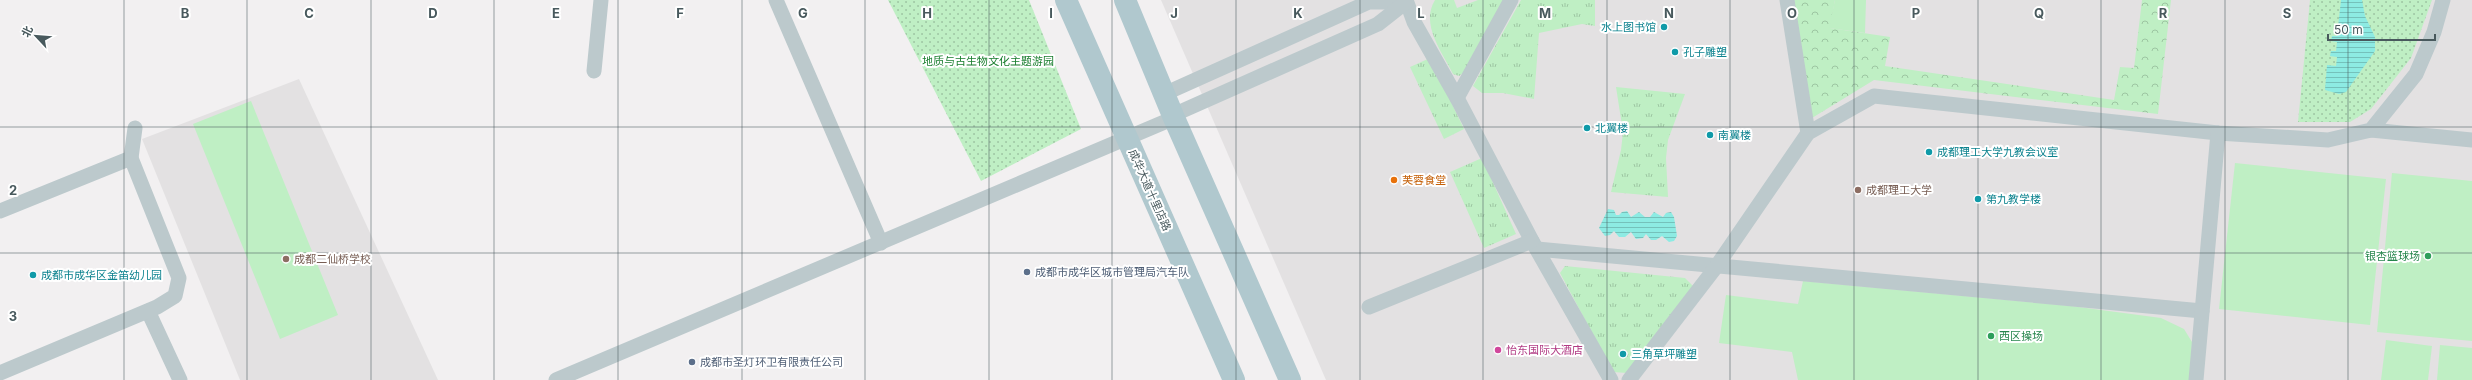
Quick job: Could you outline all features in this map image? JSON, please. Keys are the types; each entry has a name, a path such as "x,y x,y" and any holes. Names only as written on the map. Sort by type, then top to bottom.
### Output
{"main road":[{"name":"成华大道十里店路","path":"1066,0 1234,380"},
{"path":"1125,0 1164,94 1290,380"}],"street":[{"path":"594,71 601,0"},
{"path":"776,0 881,243"},
{"path":"556,380 1127,139 1174,116 1378,24 1405,0"},
{"path":"1164,94 1369,2 1405,0"},
{"path":"1405,0 1414,22 1458,98 1534,245 1611,380"},
{"path":"1458,98 1511,0"},
{"path":"1787,0 1808,133"},
{"path":"2371,130 2416,74 2434,32 2443,0"},
{"path":"1629,380 1716,267 1808,133 1874,96 2218,133 2328,140 2371,130 2472,140"},
{"path":"0,373 148,312 175,296 179,278 131,158 135,128"},
{"path":"2196,380 2218,133"},
{"path":"0,211 131,158"},
{"path":"1369,307 1534,245 1716,267 2202,311"},
{"path":"148,312 180,380"}],"shaded area":[{"name":"成都理工大学","path":"1161,0 2472,0 2472,380 1326,380"},
{"name":"成都二仙桥学校","path":"299,79 438,380 240,380 142,139"}],"green space":[{"name":"地质与古生物文化主题游园","path":"888,0 1029,0 1081,129 981,181"},
{"path":"1435,0 1454,0 1457,8 1478,0 1504,0 1464,72 1459,76 1453,74 1434,38 1430,19 1431,9"},
{"path":"1521,0 1595,0 1595,26 1582,24 1539,33 1534,99 1503,93 1482,93 1473,86"},
{"path":"1794,0 1835,0 1830,28 1890,37 1885,66 2114,100 2120,67 2134,68 2142,0 2171,0 2158,114 1874,80 1812,118"},
{"path":"1835,0 1866,0 1865,33 1829,28"},
{"path":"2310,0 2432,0 2411,58 2371,109 2350,122 2298,122"},
{"path":"1430,58 1464,129 1444,139 1410,67"},
{"path":"1616,87 1685,94 1668,140 1666,158 1668,197 1611,192 1621,150 1623,132"},
{"path":"251,101 338,315 280,339 193,124"},
{"path":"1482,158 1516,234 1484,248 1450,172"},
{"path":"2235,163 2386,179 2370,325 2219,309"},
{"name":"银杏篮球场","path":"2392,173 2472,181 2472,341 2377,332"},
{"path":"1565,266 1685,278 1693,286 1627,373 1613,372 1560,273"},
{"name":"西区操场","path":"1803,281 2071,306 2161,318 2184,329 2192,342 2190,380 1798,380 1792,352 1719,343 1726,295 1798,304"},
{"path":"2386,340 2432,346 2428,380 2381,380"},
{"path":"2440,345 2472,348 2472,380 2437,380"}],"water":[{"path":"2341,0 2362,0 2365,16 2375,37 2375,51 2346,92 2339,94 2325,90 2327,65 2336,66 2337,57 2330,56 2331,51 2336,51 2337,42 2331,41 2332,36 2337,36"},
{"path":"1608,209 1614,210 1616,215 1627,211 1631,217 1639,212 1645,217 1650,217 1654,212 1663,217 1666,213 1671,212 1674,217 1677,236 1674,241 1669,242 1662,236 1656,240 1651,240 1646,234 1643,238 1636,239 1631,232 1625,237 1619,237 1614,231 1610,235 1605,236 1599,228"}],"place":[{"name":"水上图书馆","path":"1664,27"},
{"name":"孔子雕塑","path":"1675,52"},
{"name":"北翼楼","path":"1587,128"},
{"name":"南翼楼","path":"1710,135"},
{"name":"成都理工大学九教会议室","path":"1929,152"},
{"name":"芙蓉食堂","path":"1394,180"},
{"name":"成都理工大学","path":"1858,190"},
{"name":"第九教学楼","path":"1978,199"},
{"name":"银杏篮球场","path":"2428,256"},
{"name":"成都二仙桥学校","path":"286,259"},
{"name":"成都市成华区城市管理局汽车队","path":"1027,272"},
{"name":"成都市成华区金笛幼儿园","path":"33,275"},
{"name":"西区操场","path":"1991,336"},
{"name":"怡东国际大酒店","path":"1498,350"},
{"name":"三角草坪雕塑","path":"1623,354"},
{"name":"成都市圣灯环卫有限责任公司","path":"692,362"}]}
